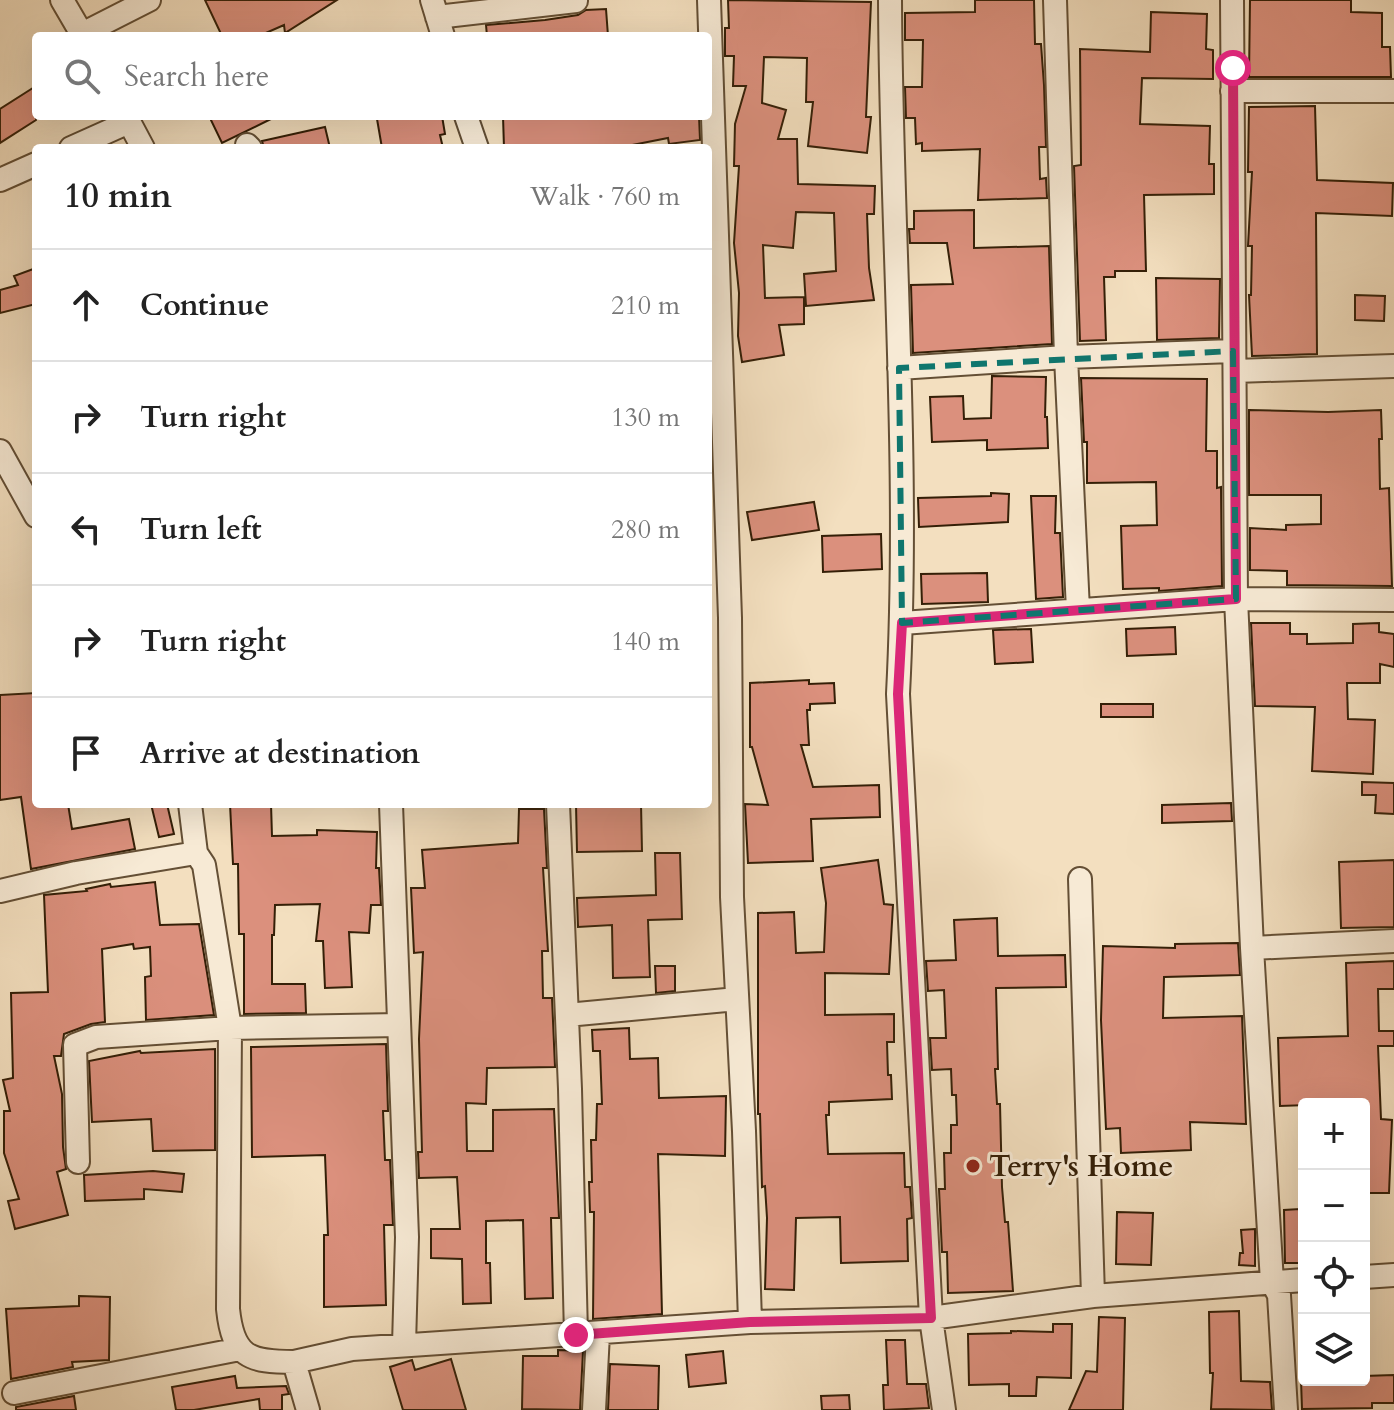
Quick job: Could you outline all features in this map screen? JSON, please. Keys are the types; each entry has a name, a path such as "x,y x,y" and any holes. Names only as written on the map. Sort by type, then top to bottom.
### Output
{"street":[{"path":"62,0 81,32"},
{"path":"89,32 149,0"},
{"path":"709,0 710,32"},
{"path":"890,0 902,623 898,694 931,1318 944,1410"},
{"path":"1055,0 1066,357 1078,610"},
{"path":"1232,0 1236,599 1272,1282 1279,1295 1286,1410"},
{"path":"437,18 576,1"},
{"path":"1232,91 1394,91"},
{"path":"79,144 125,120"},
{"path":"128,120 141,144"},
{"path":"467,120 476,144"},
{"path":"711,120 712,144"},
{"path":"712,162 716,378 730,618 732,897 750,1322"},
{"path":"0,180 32,166"},
{"path":"899,368 1066,357 1394,366"},
{"path":"0,451 32,509"},
{"path":"902,623 1236,599 1394,600"},
{"path":"190,808 196,853 204,865 230,1028 228,1309 230,1333 245,1355 265,1362 294,1362 352,1349 404,1345 750,1322 931,1318 1093,1296 1298,1280"},
{"path":"391,808 407,1237 404,1345"},
{"path":"558,808 567,1015 594,1410"},
{"path":"0,891 76,873 196,853"},
{"path":"1080,879 1093,1296"},
{"path":"1252,948 1394,941"},
{"path":"567,1015 737,999"},
{"path":"78,1162 75,1045 96,1037 230,1028 399,1025"},
{"path":"1370,1277 1394,1275"},
{"path":"14,1393 240,1349"},
{"path":"294,1362 308,1410"}],"highlighted area":[{"path":"1233,351 1236,599 902,623 899,368"}],"building":[{"path":"205,0 337,0 287,32 284,25 268,32 220,32"},
{"path":"728,0 871,2 866,117 871,117 867,153 808,146 813,102 806,102 807,58 764,57 762,103 786,110 778,139 797,139 798,184 875,186 874,214 867,214 874,300 806,306 804,274 836,271 834,213 796,212 793,248 763,245 765,298 804,297 804,324 779,325 784,355 742,362 734,243 739,166 734,166 735,124 746,86 733,86 734,56 725,56 725,28 729,28"},
{"path":"975,0 1034,0 1035,44 1041,44 1044,85 1046,147 1039,147 1040,179 1046,178 1047,198 978,200 980,149 922,151 922,143 916,144 915,118 906,118 905,87 922,87 923,40 905,40 905,13 975,12"},
{"path":"1250,0 1351,0 1351,12 1382,13 1382,47 1390,47 1391,77 1249,77"},
{"path":"606,9 608,32 487,32 486,25 545,20 578,15 586,10"},
{"path":"1151,12 1207,14 1206,49 1213,50 1213,79 1142,78 1140,124 1210,126 1209,164 1214,164 1214,194 1144,195 1146,271 1115,271 1115,277 1104,277 1106,340 1080,341 1074,166 1081,165 1080,49 1150,52"},
{"path":"32,89 32,120 36,120 0,143 0,109"},
{"path":"1315,106 1317,180 1393,183 1392,216 1316,213 1317,354 1252,356 1249,295 1252,246 1248,246 1252,172 1248,172 1249,107"},
{"path":"211,120 269,120 222,143"},
{"path":"377,120 443,120 445,134 440,135 442,144 381,144"},
{"path":"503,120 699,120 700,140 669,144 668,138 637,144 504,144"},
{"path":"325,127 329,144 263,144 262,141"},
{"path":"974,210 974,248 1049,246 1052,344 913,353 911,285 953,284 947,243 910,243 909,229 914,229 914,211"},
{"path":"32,269 32,305 0,313 0,290 18,285 14,276"},
{"path":"1156,278 1220,279 1219,338 1157,340"},
{"path":"1355,295 1385,296 1384,321 1355,320"},
{"path":"992,376 1046,377 1048,448 987,450 987,440 932,442 930,397 963,396 964,419 991,418"},
{"path":"1081,378 1207,379 1206,451 1217,451 1217,488 1221,487 1222,586 1159,591 1159,588 1123,589 1121,526 1157,525 1156,482 1087,483"},
{"path":"1249,410 1381,410 1380,489 1389,488 1392,586 1287,585 1287,571 1250,570 1250,528 1286,530 1286,525 1321,524 1321,495 1249,495"},
{"path":"991,493 1009,494 1008,522 919,527 918,498 991,496"},
{"path":"1031,496 1056,496 1055,533 1060,533 1063,597 1036,599"},
{"path":"814,502 819,530 752,540 747,512"},
{"path":"881,534 882,569 823,572 822,536"},
{"path":"987,573 988,602 922,604 921,574"},
{"path":"1251,623 1290,623 1290,634 1307,634 1307,644 1353,643 1353,624 1379,623 1379,632 1394,634 1394,667 1380,664 1380,683 1347,683 1348,719 1375,720 1373,774 1312,771 1315,707 1255,706"},
{"path":"1175,627 1176,654 1127,656 1126,629"},
{"path":"1031,629 1033,662 995,664 993,630"},
{"path":"809,680 809,684 834,683 835,703 810,704 810,710 807,710 809,745 801,745 813,787 879,785 880,817 811,819 813,861 748,863 745,804 768,805 750,747 750,683"},
{"path":"32,693 32,808 69,808 72,829 129,819 135,849 31,869 21,797 0,800 0,695"},
{"path":"1101,704 1153,704 1153,717 1101,717"},
{"path":"1362,782 1394,783 1394,814 1375,813 1376,795 1362,795"},
{"path":"1231,803 1232,821 1162,823 1162,805"},
{"path":"152,808 168,808 174,834 159,837"},
{"path":"230,808 271,808 272,836 317,835 317,830 377,832 376,868 379,868 381,905 371,905 369,933 349,932 352,987 325,988 323,941 316,941 320,904 275,905 272,984 305,984 306,1013 244,1014 244,934 239,934 238,864 233,864"},
{"path":"576,808 641,808 642,851 577,852"},
{"path":"519,809 544,809 547,868 543,868 548,951 542,951 543,998 552,998 555,1067 487,1068 486,1104 466,1103 467,1151 493,1151 493,1110 554,1109 559,1218 551,1218 553,1298 525,1299 523,1220 486,1221 486,1263 490,1263 491,1303 463,1304 462,1259 431,1258 431,1229 460,1229 457,1177 419,1178 418,1152 422,1152 419,1039 423,952 414,953 411,888 425,888 422,850 518,843"},
{"path":"655,853 680,853 682,919 648,920 650,977 613,978 612,925 578,927 577,898 656,895"},
{"path":"878,860 884,904 893,905 889,974 825,973 825,1015 894,1014 894,1042 887,1042 892,1099 829,1102 829,1115 826,1115 828,1154 904,1153 905,1187 910,1187 912,1218 907,1219 908,1261 841,1263 840,1217 796,1218 794,1290 765,1289 767,1218 758,1114 758,913 794,912 796,953 824,952 826,903 821,868"},
{"path":"1394,860 1394,927 1341,928 1339,862"},
{"path":"155,882 160,925 199,924 214,1015 146,1020 145,977 151,976 150,947 134,949 133,944 102,949 105,1022 64,1034 61,1056 54,1056 62,1094 66,1169 57,1172 68,1215 15,1229 8,1201 19,1199 4,1153 4,1111 10,1111 3,1080 13,1078 11,993 48,992 44,895 87,891 110,884 111,887"},
{"path":"997,918 998,956 1065,955 1066,987 996,988 998,1069 995,1069 997,1104 1000,1104 1002,1187 1013,1291 948,1293 947,1252 942,1252 939,1189 945,1189 944,1153 951,1153 951,1125 957,1125 956,1095 952,1095 951,1069 932,1070 930,1038 946,1038 944,990 928,991 926,961 956,960 954,920"},
{"path":"1238,943 1240,975 1164,977 1163,1018 1242,1016 1246,1124 1190,1122 1191,1150 1121,1153 1120,1128 1106,1129 1101,1020 1103,946 1175,948 1175,944"},
{"path":"1394,961 1394,989 1378,989 1379,1031 1394,1031 1394,1046 1378,1046 1381,1119 1392,1120 1389,1193 1370,1193 1370,1098 1298,1098 1298,1105 1280,1106 1278,1038 1348,1036 1346,963"},
{"path":"655,966 675,966 675,991 656,993"},
{"path":"629,1028 630,1059 658,1058 659,1098 726,1096 725,1156 658,1154 662,1314 593,1319 594,1212 590,1212 589,1182 592,1182 591,1140 596,1140 597,1104 602,1104 600,1051 593,1051 592,1030"},
{"path":"386,1044 388,1111 383,1111 385,1160 390,1160 393,1225 384,1225 386,1305 324,1307 324,1235 328,1235 325,1155 252,1157 251,1047"},
{"path":"215,1049 215,1150 153,1151 151,1119 92,1122 89,1061 140,1051"},
{"path":"153,1171 184,1174 182,1192 144,1189 144,1199 85,1201 84,1175"},
{"path":"1298,1209 1298,1263 1285,1263 1284,1210"},
{"path":"1117,1212 1153,1213 1151,1265 1116,1264"},
{"path":"1255,1229 1255,1266 1239,1265 1240,1253 1243,1253 1241,1230"},
{"path":"79,1296 110,1297 109,1360 72,1362 73,1367 11,1379 6,1309 79,1306"},
{"path":"1239,1311 1241,1381 1270,1382 1272,1410 1211,1409 1213,1373 1210,1373 1209,1312"},
{"path":"1099,1317 1125,1318 1123,1410 1069,1410 1086,1371 1097,1372"},
{"path":"1053,1324 1072,1324 1071,1378 1037,1377 1036,1396 1009,1396 1009,1384 969,1385 968,1334 1053,1332"},
{"path":"886,1340 905,1340 907,1384 926,1384 929,1408 884,1410 883,1385 888,1385"},
{"path":"558,1350 583,1351 580,1410 522,1409 523,1356 558,1356"},
{"path":"723,1351 726,1383 689,1387 686,1355"},
{"path":"451,1359 466,1410 403,1410 390,1367 412,1360 415,1370"},
{"path":"610,1364 659,1366 658,1410 608,1410"},
{"path":"1394,1375 1394,1403 1372,1403 1372,1408 1302,1409 1301,1386 1370,1386 1370,1376"},
{"path":"235,1376 237,1388 286,1386 289,1394 282,1395 282,1410 260,1410 259,1399 176,1410 172,1387"},
{"path":"849,1395 850,1410 822,1410 821,1396"},
{"path":"74,1396 76,1410 16,1410 16,1407"}],"place":[{"name":"Terry's Home","path":"973,1166"}],"route":[{"path":"576,1335 750,1322 931,1318 898,694 902,623 1236,599 1233,68"}]}
